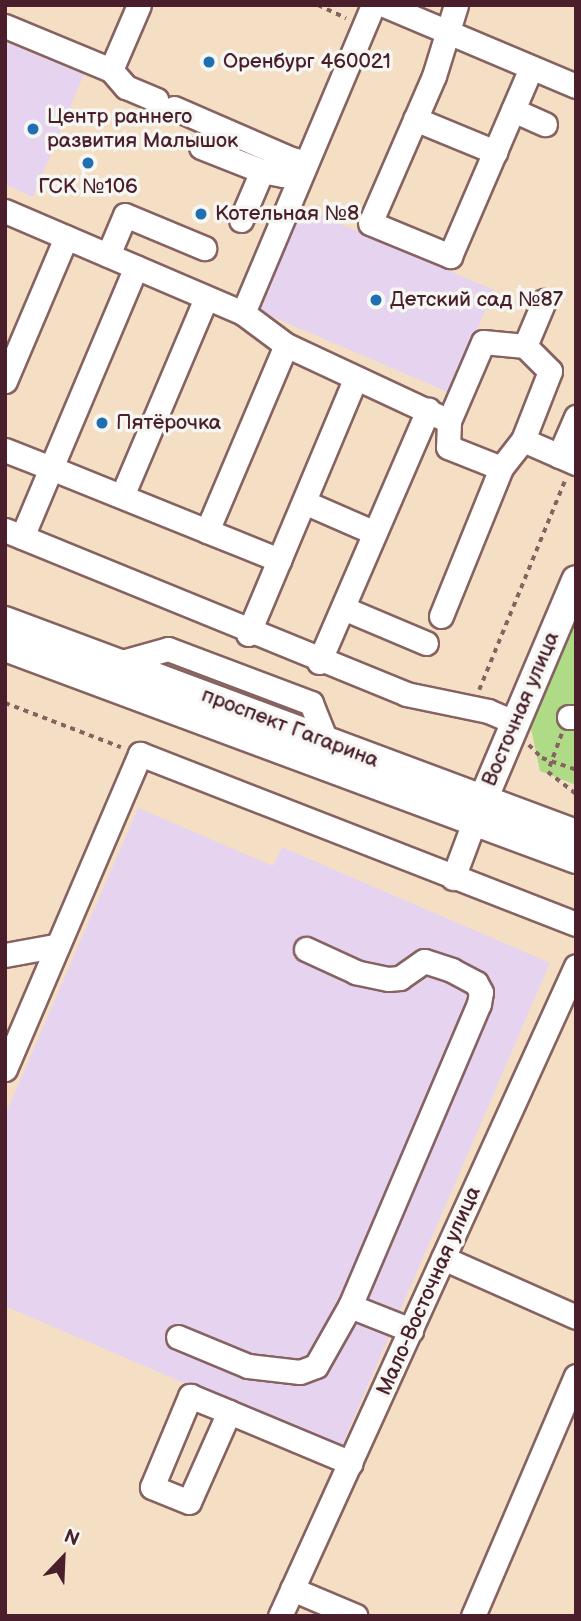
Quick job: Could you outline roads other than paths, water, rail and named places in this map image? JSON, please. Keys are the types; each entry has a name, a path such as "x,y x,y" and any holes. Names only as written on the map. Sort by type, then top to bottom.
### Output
{"main road":[{"name":"Восточная улица","path":"478,811 576,580"},
{"name":"проспект Гагарина","path":"5,621 327,743 478,811 576,859"},
{"name":"проспект Гагарина","path":"5,647 478,811 576,834"}],"street":[{"path":"111,70 139,5"},
{"path":"384,5 576,86"},
{"path":"456,5 445,31 434,76 370,223 450,257 531,68"},
{"path":"243,313 300,163 368,15"},
{"path":"5,26 111,70 126,87 300,163"},
{"path":"513,110 545,124"},
{"path":"415,119 495,152"},
{"path":"201,147 262,171 283,175 300,163"},
{"path":"241,220 262,171"},
{"path":"5,211 243,313 286,345 449,421"},
{"path":"108,255 125,215 204,248"},
{"path":"5,381 66,237"},
{"path":"136,267 51,468 13,534 319,662 406,694 516,723"},
{"path":"122,496 206,298"},
{"path":"525,346 544,301"},
{"path":"440,616 502,468 523,440 550,371 525,346 483,342 449,421 448,447 502,468"},
{"path":"207,531 286,345"},
{"path":"248,634 355,379"},
{"path":"319,662 428,410"},
{"path":"523,440 567,464 576,417"},
{"path":"5,450 279,560"},
{"path":"304,502 375,533"},
{"path":"343,608 426,643"},
{"path":"5,1069 54,946 140,754 576,924"},
{"path":"453,878 478,811"},
{"path":"5,955 54,946"},
{"path":"178,1337 248,1366 300,1372 316,1366 328,1351 350,1306 481,992 476,983 452,970 424,961 400,978 388,979 356,972 306,949"},
{"name":"Мало-Восточная улица","path":"280,1616 576,966"},
{"path":"443,1258 576,1317"},
{"path":"350,1306 411,1329"},
{"path":"473,1616 576,1376"},
{"path":"229,1412 351,1463"},
{"path":"292,1588 356,1616"}],"place":[{"name":"Оренбург 460021","path":"209,62"},
{"name":"Центр раннего развития Малышок","path":"33,129"},
{"name":"ГСК №106","path":"88,163"},
{"name":"Котельная №8","path":"201,214"},
{"name":"Детский сад №87","path":"376,300"},
{"name":"Пятёрочка","path":"102,423"}]}
